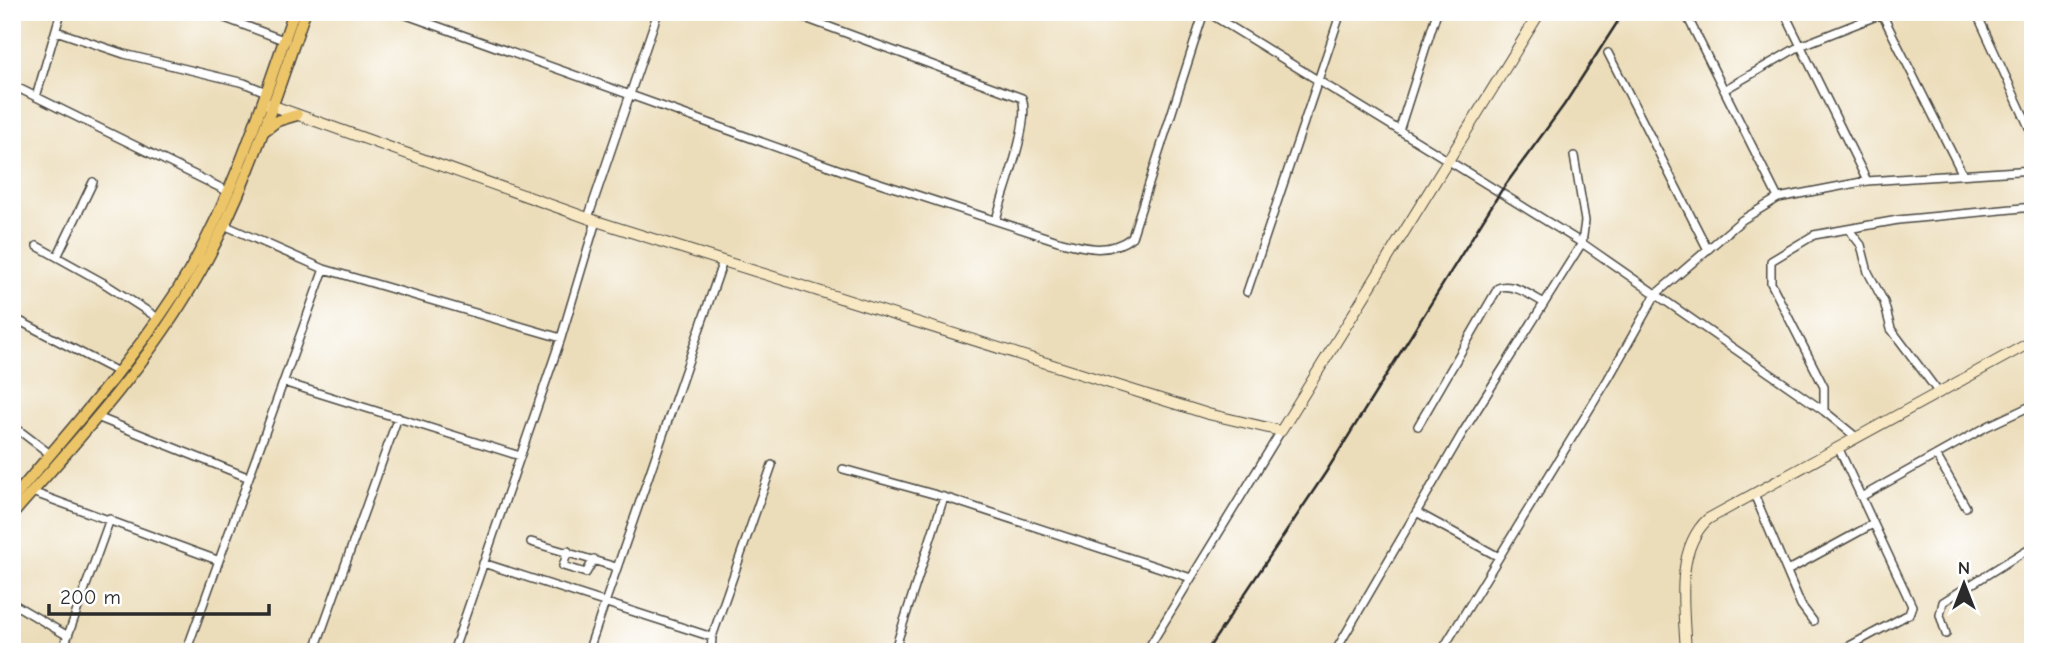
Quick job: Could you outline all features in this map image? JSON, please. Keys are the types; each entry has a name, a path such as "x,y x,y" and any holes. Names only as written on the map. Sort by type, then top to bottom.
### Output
{"main road":[{"path":"12,514 135,371 188,294 224,225 262,133 267,100 294,12"},
{"path":"12,500 118,372 158,318 195,259 228,191 305,12"},
{"path":"262,133 277,121 296,115"}],"street":[{"path":"36,97 61,12"},
{"path":"209,12 286,41"},
{"path":"398,12 843,171 1082,247 1114,249 1132,237 1206,12 1400,128 1582,243 1824,411 1856,437"},
{"path":"453,652 561,338 592,219 658,12"},
{"path":"789,12 1022,98 1024,112 1021,129 996,220"},
{"path":"1247,292 1341,12"},
{"path":"1400,128 1437,12"},
{"path":"1146,652 1540,12"},
{"path":"1685,12 1778,198"},
{"path":"1784,12 1867,181"},
{"path":"1976,12 2033,136"},
{"path":"1724,90 1800,46 1882,13 1962,173"},
{"path":"56,31 124,54 244,83 267,100 296,115 592,219 1208,414 1281,431"},
{"path":"1608,53 1708,250"},
{"path":"12,85 228,191"},
{"path":"1335,652 1463,432 1582,243 1585,221 1574,156"},
{"path":"1441,652 1656,294 1742,220 1778,198 1867,181 2033,170"},
{"path":"57,257 93,182"},
{"path":"1824,411 1824,387 1819,372 1771,283 1771,261 1814,235 1850,231 1898,220 2033,207"},
{"path":"224,225 324,269 561,338"},
{"path":"1850,231 1861,244 1868,272 1884,302 1891,329 1939,393"},
{"path":"37,246 158,318"},
{"path":"588,652 603,602 723,261"},
{"path":"188,651 247,477 324,269"},
{"path":"1418,426 1498,288 1504,285 1515,288 1544,303"},
{"path":"12,317 118,372"},
{"path":"1686,652 1686,572 1693,538 1708,519 2033,341"},
{"path":"283,382 520,456"},
{"path":"1861,497 1936,454 2033,405"},
{"path":"314,652 398,416"},
{"path":"97,417 247,477"},
{"path":"12,425 50,454"},
{"path":"1838,447 1912,602 1912,610 1892,624 1844,649"},
{"path":"1936,454 1966,508"},
{"path":"711,652 712,637 772,465"},
{"path":"843,468 944,497 1191,578"},
{"path":"32,492 218,560"},
{"path":"1754,494 1801,605 1813,621"},
{"path":"896,651 944,497"},
{"path":"1418,513 1499,557"},
{"path":"62,652 110,519"},
{"path":"1787,571 1873,524"},
{"path":"531,542 616,567"},
{"path":"1946,634 1940,615 1942,601 2033,546"},
{"path":"568,551 563,566 578,573 586,573 594,559"},
{"path":"483,563 712,637"},
{"path":"12,603 68,636"}],"railway":[{"path":"1206,652 1326,472 1501,191 1564,105 1624,12"}]}
